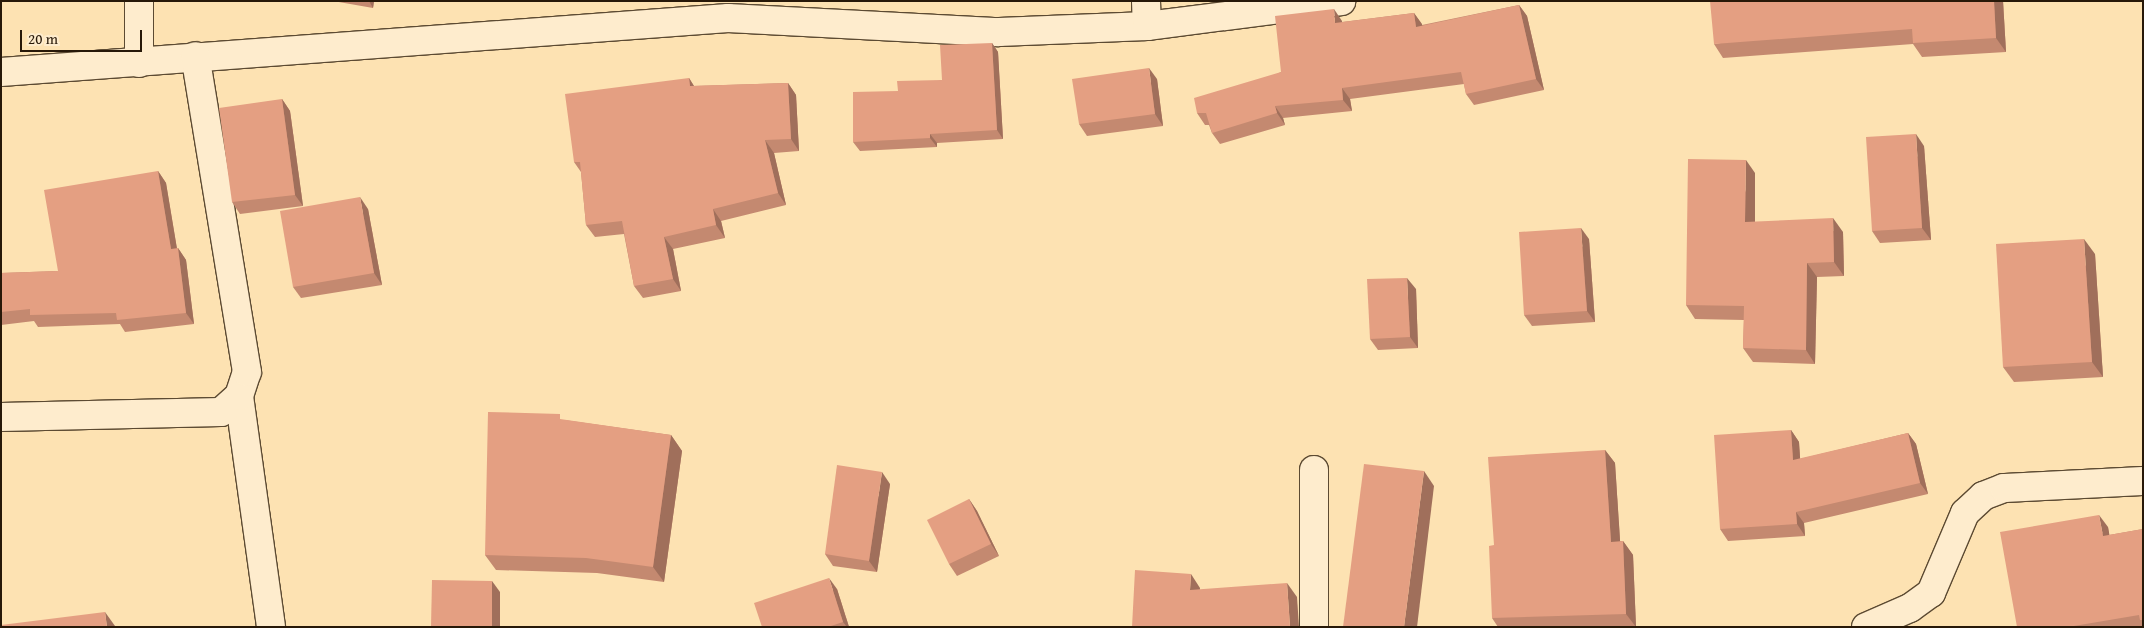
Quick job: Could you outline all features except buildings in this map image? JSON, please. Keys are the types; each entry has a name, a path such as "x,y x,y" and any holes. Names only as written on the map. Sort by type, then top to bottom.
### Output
{"street":[{"path":"139,1 139,63"},
{"path":"1,72 139,63 195,56 728,10 999,32 1147,14 1341,1"},
{"path":"195,56 247,372 239,396 271,627"},
{"path":"1,417 221,412 239,396"},
{"path":"1314,470 1314,627"},
{"path":"1866,627 1910,608 1931,593 1965,513 1984,496 2004,488 2143,481"}]}
